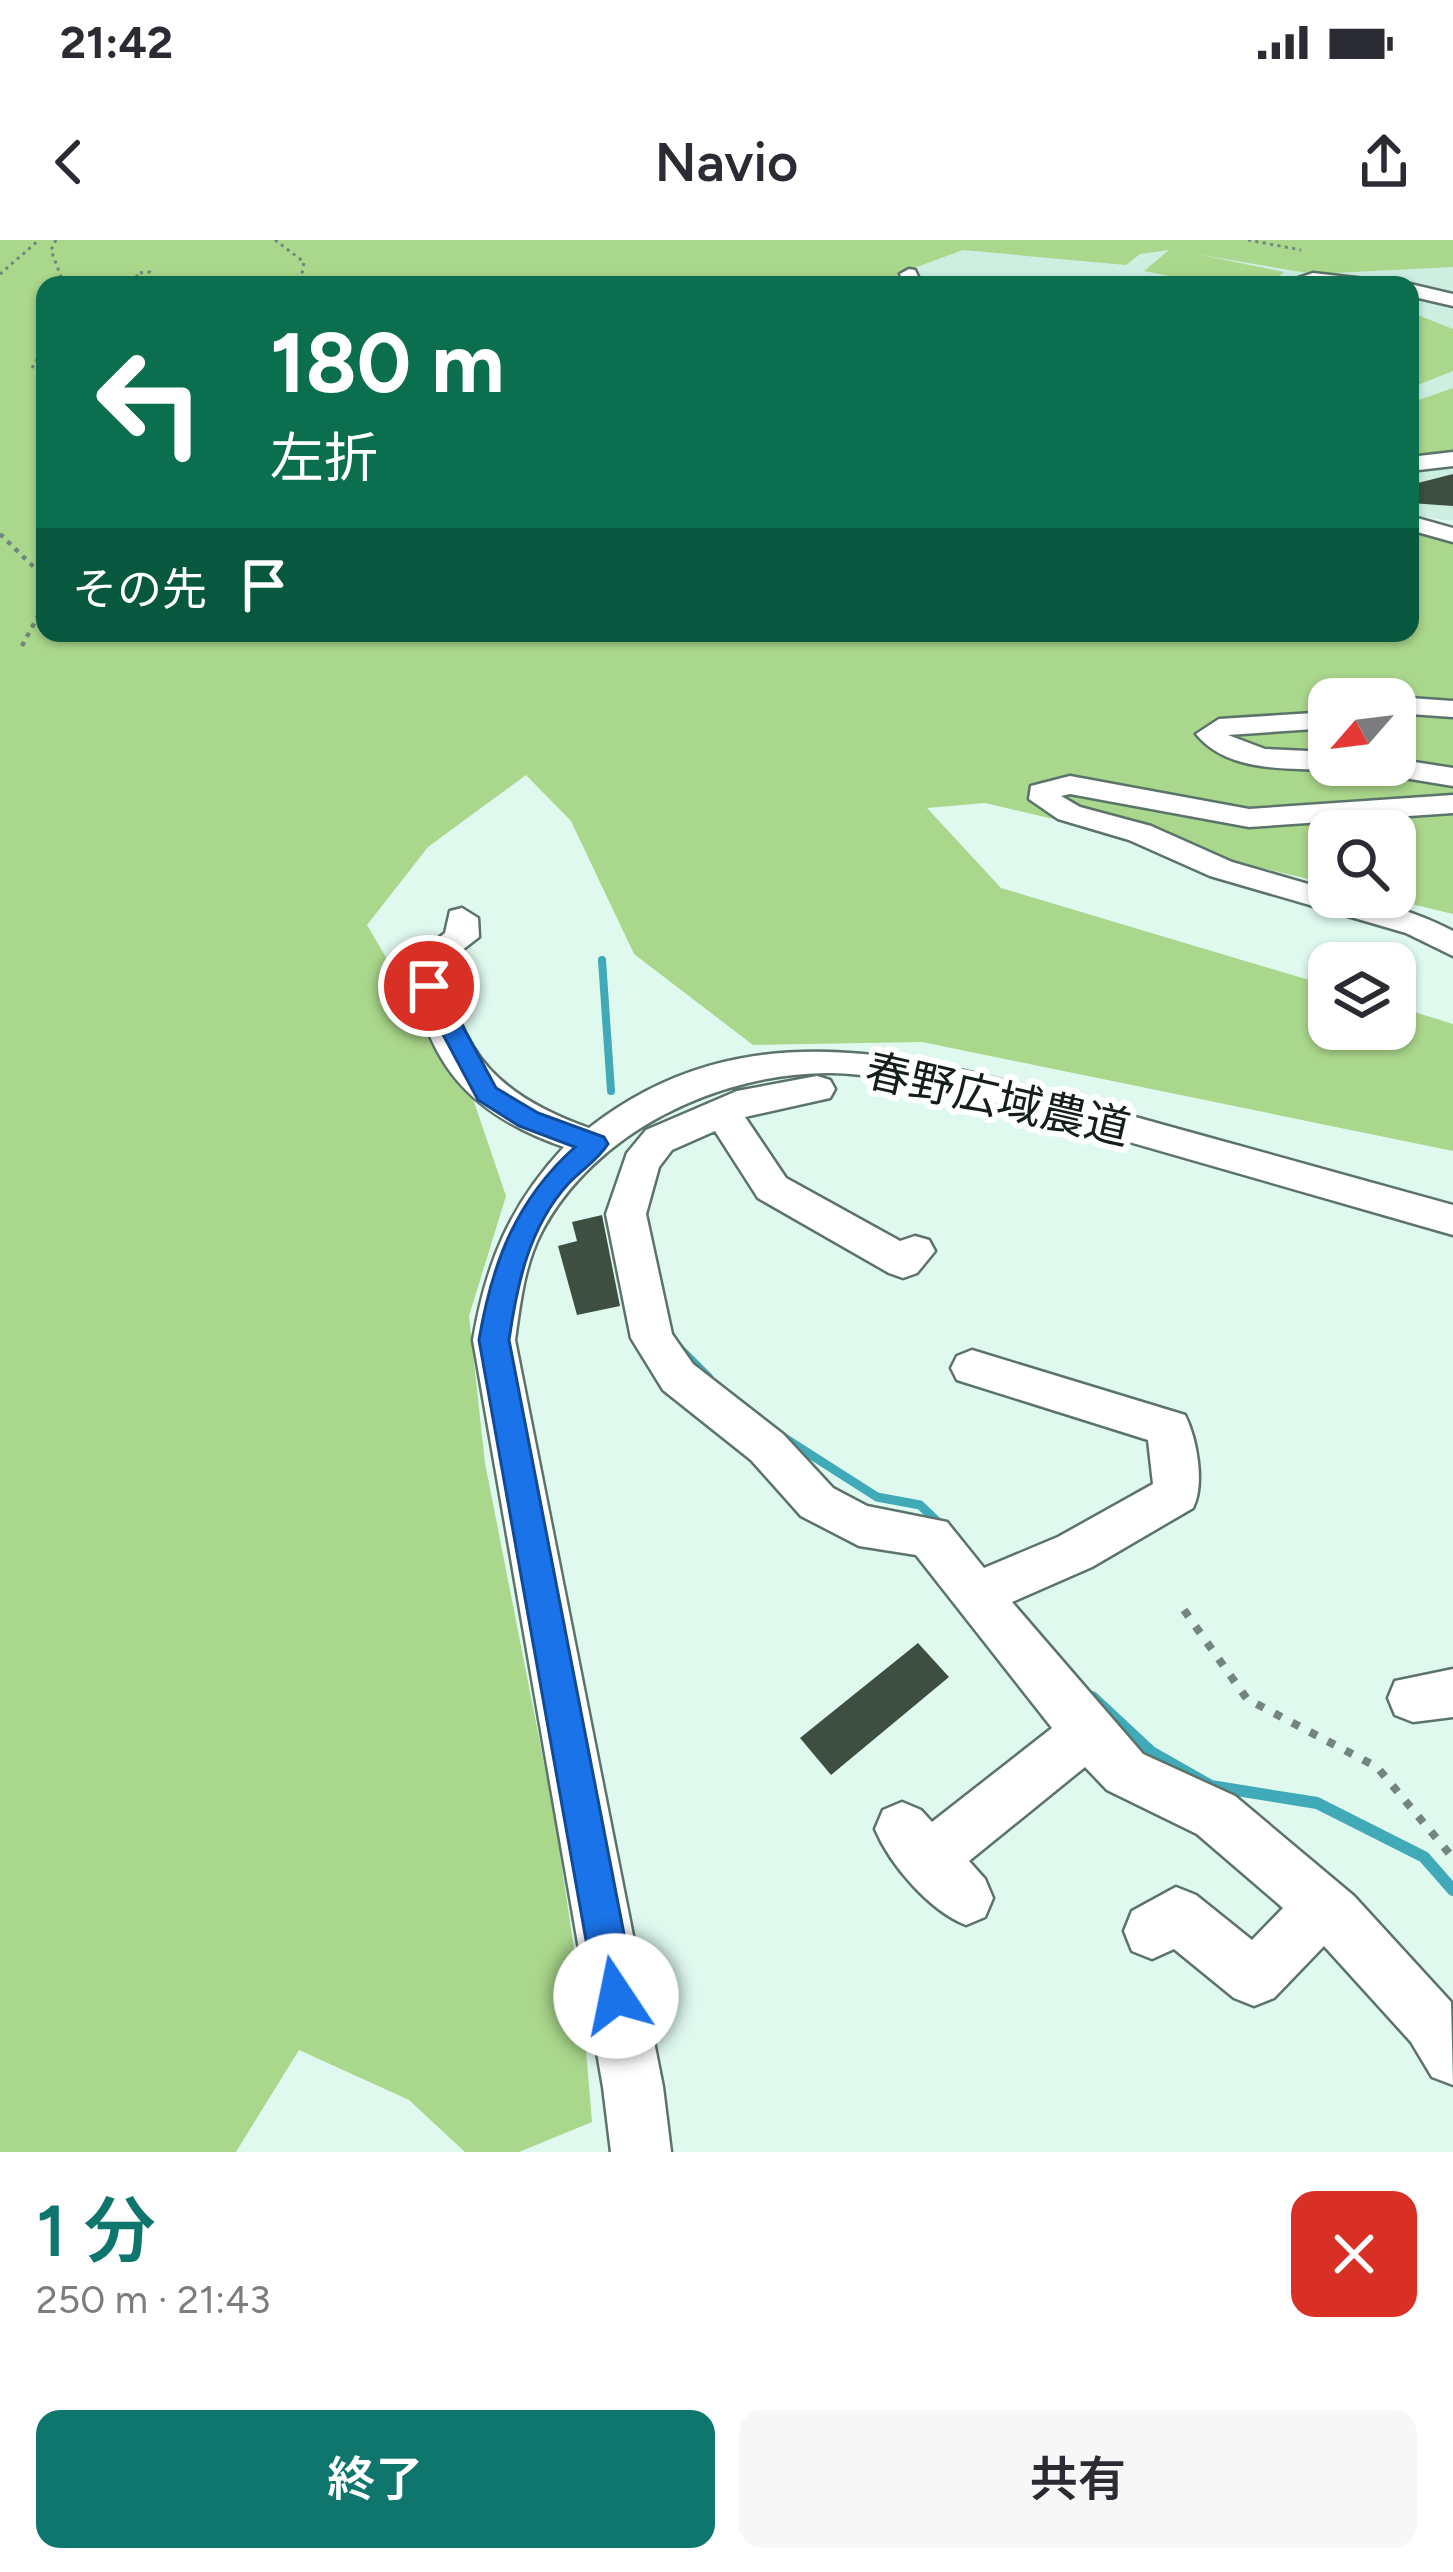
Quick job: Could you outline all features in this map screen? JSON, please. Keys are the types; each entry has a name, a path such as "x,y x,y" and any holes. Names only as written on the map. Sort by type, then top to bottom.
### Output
{"street":[{"path":"1419,292 1453,300"},
{"path":"1419,463 1453,459"},
{"path":"1419,510 1453,516"},
{"path":"1419,526 1453,535"},
{"path":"1416,706 1453,709"},
{"path":"1308,721 1219,727 1210,734 1221,746 1240,753 1308,759"},
{"path":"1416,771 1453,777"},
{"path":"1453,804 1250,818 1070,784 1042,792 1044,799 1069,813 1140,833 1266,884 1418,926 1453,944"},
{"path":"462,918 462,938 427,960 429,986 456,1043 487,1094 528,1120 595,1144"},
{"name":"春野広域農道","path":"641,2152 633,2087 494,1340 503,1284 524,1226 557,1178 638,1114 698,1085 755,1069 825,1061 883,1064 1453,1220"},
{"path":"1001,1094 969,1098 868,1086 786,1090 659,1140 641,1163 626,1214 652,1338 678,1377 767,1447 817,1502 859,1525 930,1537 993,1587 1087,1732 1125,1772 1216,1815 1323,1907 1431,2021 1453,2056"},
{"path":"722,1112 772,1188 903,1262 915,1251"},
{"path":"972,1368 1169,1428 1177,1494 1076,1552 993,1587"},
{"path":"966,1898 915,1844 1087,1732"},
{"path":"1153,1931 1177,1915 1254,1978 1323,1907"}],"path":[{"path":"0,274 39,240"},
{"path":"56,240 50,250 60,276"},
{"path":"275,240 304,262 302,276"},
{"path":"1248,240 1301,250"},
{"path":"0,534 36,569"},
{"path":"22,646 36,620"},
{"path":"1184,1610 1247,1699 1377,1767 1453,1858"}],"shaded area":[{"path":"960,248 1138,253 1173,248 1314,274 1453,265 1453,521 1419,516 1419,276 888,275"}],"green space":[{"path":"0,240 1453,240 1453,267 1313,274 1196,254 1284,272 1279,276 1170,276 1144,271 1169,250 1140,254 1126,265 963,250 896,276 36,276 36,642 1419,642 1419,523 1453,528 1453,914 1416,905 1416,810 1308,810 1308,879 985,803 927,808 1001,888 1308,980 1308,1050 1416,1050 1416,1013 1453,1024 1453,1151 922,1042 753,1045 634,954 571,821 526,775 428,847 367,925 392,968 435,1018 472,1096 506,1196 469,1316 485,1463 554,1814 582,2002 592,2122 519,2152 465,2152 409,2100 299,2050 236,2152 0,2152"},
{"path":"1419,316 1453,329 1453,371 1419,384"},
{"path":"1453,388 1453,454 1419,458 1419,400"}],"building":[{"path":"1453,474 1453,506 1419,504 1419,483"},
{"path":"602,1215 620,1306 577,1315 558,1246 577,1241 572,1222"},
{"path":"918,1643 949,1677 831,1775 800,1738"}],"waterway":[{"path":"602,960 611,1091"},
{"path":"679,1348 709,1378"},
{"path":"783,1437 877,1497 920,1505 943,1527"},
{"path":"1092,1697 1151,1752 1211,1786 1317,1803 1424,1857 1453,1890"}],"route":[{"path":"429,986 487,1094 528,1120 595,1144 557,1178 524,1226 503,1284 494,1340 616,1996"}]}
